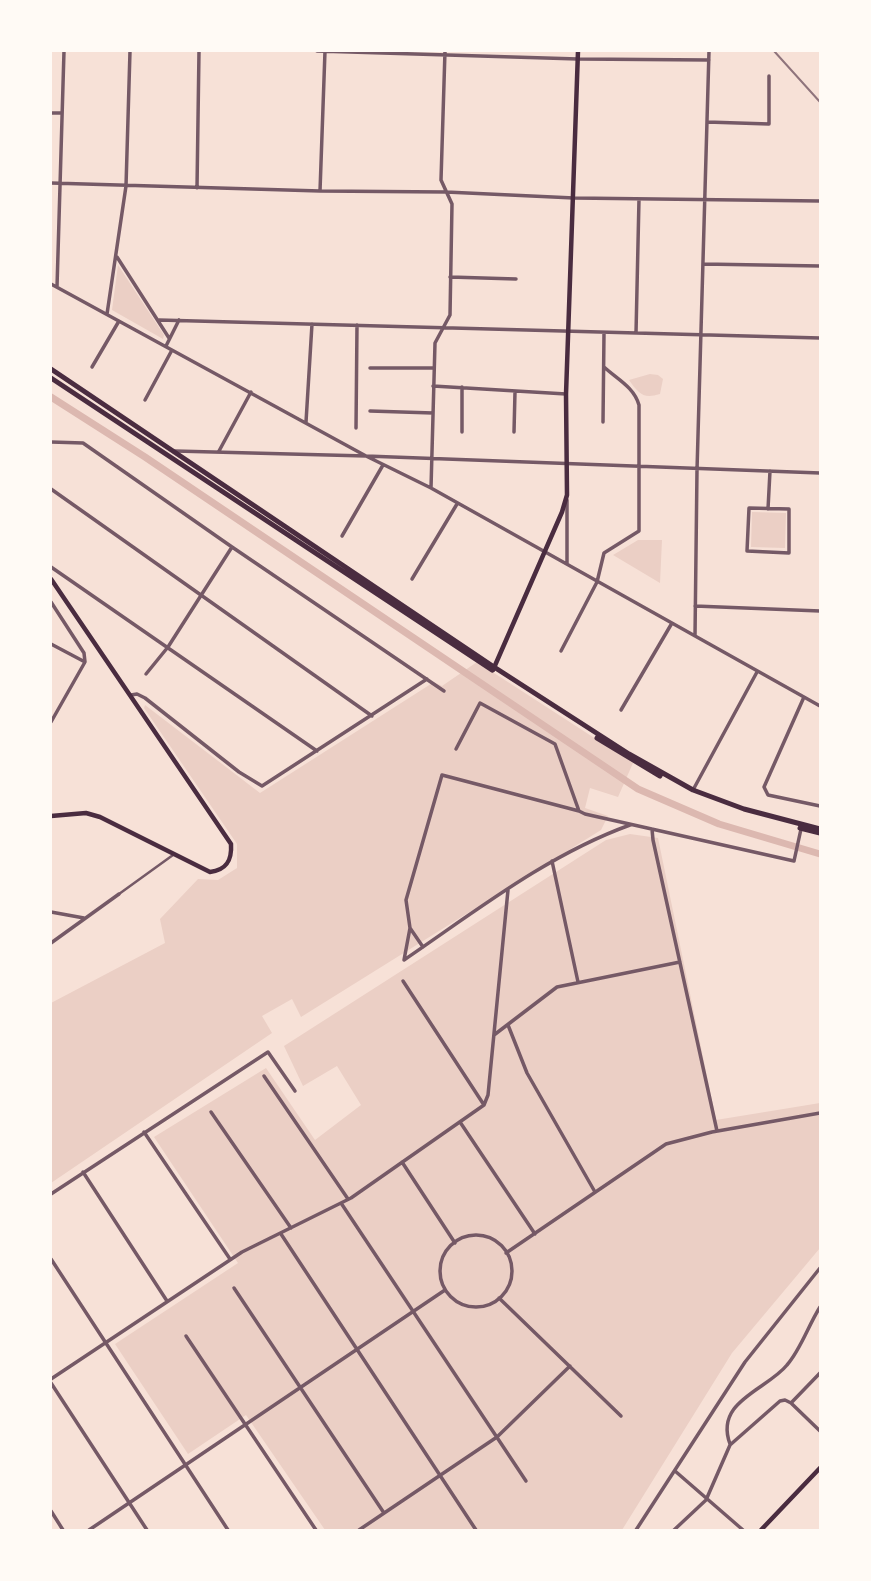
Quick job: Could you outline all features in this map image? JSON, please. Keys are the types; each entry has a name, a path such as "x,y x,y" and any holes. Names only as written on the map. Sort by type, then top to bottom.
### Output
{"main road":[{"path":"494,669 562,512 566,495 566,394 578,51"},
{"path":"51,369 618,752 689,792 727,806 820,831"},
{"path":"51,378 576,721 692,790 802,826"},
{"path":"51,579 231,844 230,860 219,871 210,872 100,817 86,813 51,816"},
{"path":"761,1530 820,1468"}],"street":[{"path":"64,51 61,184 53,285 366,456 431,488 820,706"},
{"path":"107,313 126,186 131,51"},
{"path":"197,188 199,51"},
{"path":"317,51 508,53 578,59 709,60"},
{"path":"320,191 325,51"},
{"path":"695,636 709,51"},
{"path":"431,488 435,343 450,315 452,204 441,180 445,52"},
{"path":"707,122 769,124 769,76"},
{"path":"51,113 62,113"},
{"path":"51,183 446,192 574,198 820,201"},
{"path":"636,334 639,198"},
{"path":"116,255 169,338"},
{"path":"703,264 820,266"},
{"path":"450,278 516,279"},
{"path":"159,320 820,338"},
{"path":"166,347 179,320"},
{"path":"92,367 119,321"},
{"path":"306,422 312,324"},
{"path":"356,428 357,325"},
{"path":"603,422 604,332"},
{"path":"145,400 172,350"},
{"path":"561,651 597,582 604,553 639,531 639,405 636,396 604,367"},
{"path":"370,368 434,368"},
{"path":"433,386 566,394"},
{"path":"461,432 462,387"},
{"path":"514,432 515,391"},
{"path":"218,452 251,392"},
{"path":"370,411 433,413"},
{"path":"51,442 83,443 444,691"},
{"path":"172,451 820,473"},
{"path":"342,536 383,464"},
{"path":"768,509 770,471"},
{"path":"51,489 372,716"},
{"path":"566,495 567,564"},
{"path":"412,579 457,504"},
{"path":"749,508 768,509 789,509 789,552 747,551 749,508"},
{"path":"146,674 168,647 232,547"},
{"path":"51,567 317,751"},
{"path":"51,602 84,653 85,662 52,718"},
{"path":"695,607 820,611"},
{"path":"621,710 672,623"},
{"path":"51,644 85,662"},
{"path":"692,790 757,672"},
{"path":"131,695 137,694 145,698 239,772 262,786 427,679"},
{"path":"804,697 764,787 768,795 820,806"},
{"path":"456,749 480,703 555,744 579,811"},
{"path":"632,824 603,835 552,861 404,960 410,928 406,901 442,775 652,829 794,861 802,826"},
{"path":"652,829 717,1131"},
{"path":"51,943 173,854"},
{"path":"552,861 579,983"},
{"path":"147,1530 51,1381 230,1259 348,1199 484,1105 488,1095 508,890"},
{"path":"51,912 84,918"},
{"path":"410,928 424,947"},
{"path":"494,1035 557,987 680,962"},
{"path":"403,981 484,1105"},
{"path":"508,1024 527,1073 595,1192"},
{"path":"51,1194 268,1052 295,1091"},
{"path":"264,1076 348,1199"},
{"path":"211,1112 291,1228"},
{"path":"506,1253 666,1144 717,1131 820,1113"},
{"path":"459,1122 535,1234"},
{"path":"144,1132 230,1259"},
{"path":"402,1162 455,1242"},
{"path":"83,1172 167,1301"},
{"path":"341,1203 526,1481"},
{"path":"280,1233 476,1530"},
{"path":"472,1235 484,1236 495,1241 506,1253 511,1271 510,1282 499,1298 486,1306 474,1307 453,1299 446,1290 440,1267 443,1255 455,1242 472,1235"},
{"path":"51,1259 228,1530"},
{"path":"636,1530 745,1362 820,1268"},
{"path":"234,1288 384,1513"},
{"path":"89,1530 446,1290"},
{"path":"499,1298 621,1416"},
{"path":"730,1444 727,1437 728,1425 737,1403 771,1381 788,1364 820,1307"},
{"path":"186,1336 316,1530"},
{"path":"359,1530 497,1437 570,1366"},
{"path":"791,1403 820,1373"},
{"path":"674,1530 706,1500 730,1444 780,1401 791,1403 820,1431"},
{"path":"675,1471 743,1530"},
{"path":"51,1511 63,1530"}],"shaded area":[{"path":"118,265 164,335 163,339 112,310"},
{"path":"650,374 663,379 660,394 642,394 629,380"},
{"path":"752,512 786,513 785,548 751,547"},
{"path":"638,540 662,540 660,583 613,555"},
{"path":"477,662 633,763 618,797 590,788 585,808 608,816 601,830 301,1017 292,999 262,1016 272,1033 51,1183 51,1003 165,943 160,919 198,879 218,880 237,868 237,844 144,708 145,705 260,793 434,682 442,686"},
{"path":"630,834 658,838 716,1120 820,1103 820,1248 732,1353 622,1530 325,1530 246,1415 188,1454 115,1344 238,1263 154,1137 266,1068 315,1140 361,1105 337,1066 303,1086 284,1046 606,840"}],"waterway":[{"path":"51,397 145,457 638,789 719,824 820,854"}],"railway":[{"path":"774,51 820,102"}]}
